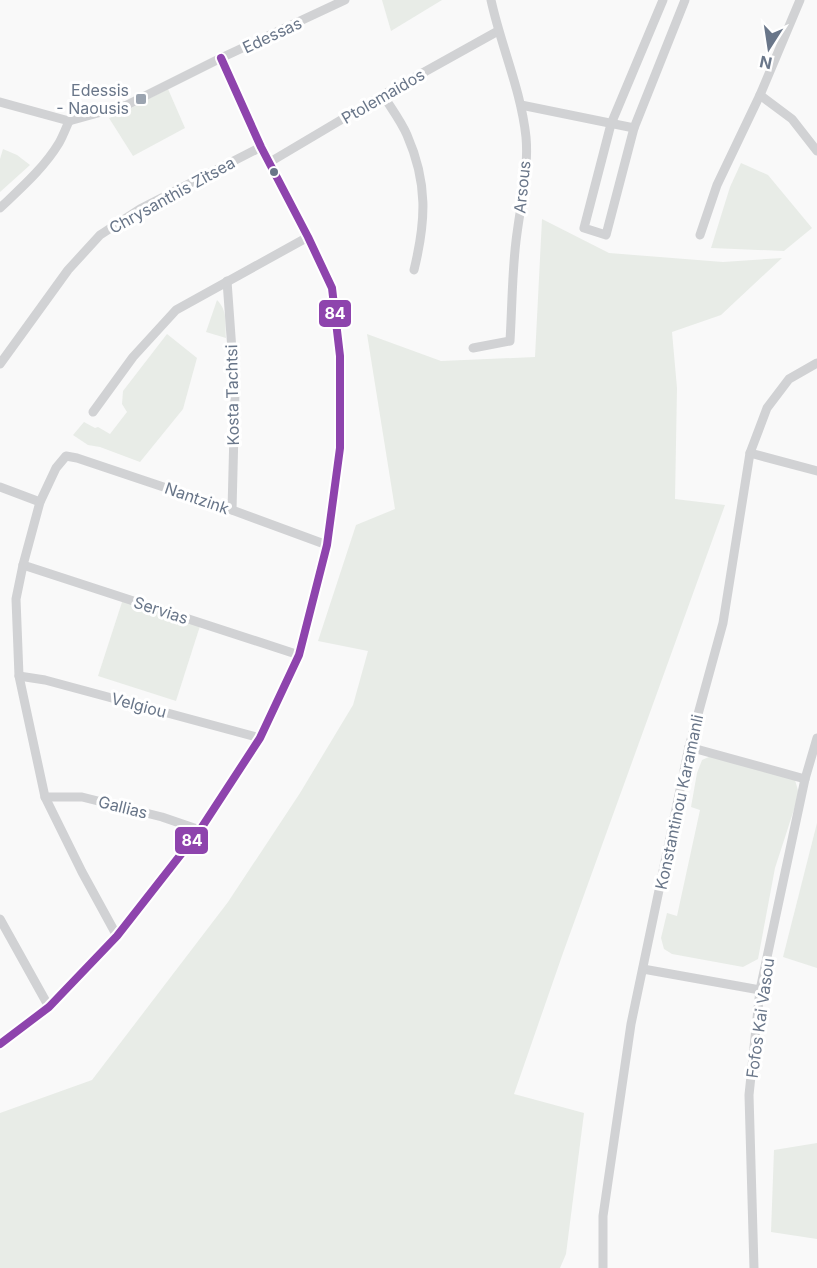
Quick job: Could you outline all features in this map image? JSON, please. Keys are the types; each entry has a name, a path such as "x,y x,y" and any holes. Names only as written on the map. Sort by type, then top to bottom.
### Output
{"street":[{"name":"Edessas","path":"69,121 127,105 345,0"},
{"name":"Arsous","path":"473,348 510,341 516,245 525,168 526,139 521,105 491,0"},
{"path":"663,0 611,124 584,228 606,235 634,128 685,0"},
{"path":"700,235 717,185 760,95 800,0"},
{"name":"Ptolemaidos","path":"270,162 498,31"},
{"path":"0,1044 49,1007 117,936 200,830 260,738 299,654 327,545 340,448 340,356 332,288 261,147 221,58"},
{"path":"383,95 406,134 418,167 423,190 424,218 414,270"},
{"path":"760,95 792,119 817,151"},
{"path":"0,102 69,121 51,156 0,208"},
{"path":"521,105 634,128"},
{"name":"Chrysanthis Zitsea","path":"0,364 68,270 100,235 140,209 261,147"},
{"path":"93,412 133,357 176,310 308,237"},
{"name":"Kosta Tachtsi","path":"227,281 235,392 232,510"},
{"name":"Konstantinou Karamanli","path":"603,1268 603,1216 631,1024 689,747 723,623 750,453 767,408 789,379 817,363"},
{"path":"750,453 817,471"},
{"name":"Nantzink","path":"40,502 56,468 66,456 232,510 327,545"},
{"path":"0,487 40,502 16,599 19,676 45,797 117,936"},
{"name":"Servias","path":"23,565 299,654"},
{"name":"Velgiou","path":"19,676 45,680 260,738"},
{"name":"Fofos Kai Vasou","path":"754,1268 749,1095 760,990 817,738"},
{"path":"689,747 806,779"},
{"name":"Gallias","path":"45,797 82,797 162,817 200,830"},
{"path":"0,919 49,1007"},
{"path":"643,969 760,990"}],"shaded area":[{"path":"382,0 442,0 391,31"},
{"path":"168,89 185,128 133,156 109,118"},
{"path":"3,149 17,155 30,165 0,192 0,159"},
{"path":"741,163 768,175 812,228 784,251 711,248 730,187"},
{"path":"542,219 609,253 723,262 782,258 721,315 672,332 677,388 675,499 725,505 514,1094 584,1113 566,1254 560,1268 0,1268 0,1113 92,1080 228,902 300,793 353,705 368,651 318,641 356,525 395,509 367,334 441,361 535,357"},
{"path":"217,300 224,313 226,338 206,332"},
{"path":"167,334 197,358 183,409 140,462 100,447 88,445 73,435 84,422 110,434 127,412 122,404 123,391"},
{"path":"123,599 200,626 176,701 98,676"},
{"path":"711,756 795,780 799,794 775,868 758,959 743,967 672,954 664,949 661,938 667,913 677,916 700,810 691,807 697,773 702,760"},
{"path":"817,823 817,968 783,957"},
{"path":"817,1143 817,1239 771,1232 774,1150"}],"transit line":[{"name":"84","path":"0,1044 49,1007 117,936 200,830 260,738 299,655 327,545 340,448 340,356 332,288 261,147 221,58"}],"place":[{"name":"Edessis - Naousis","path":"141,99"}]}
